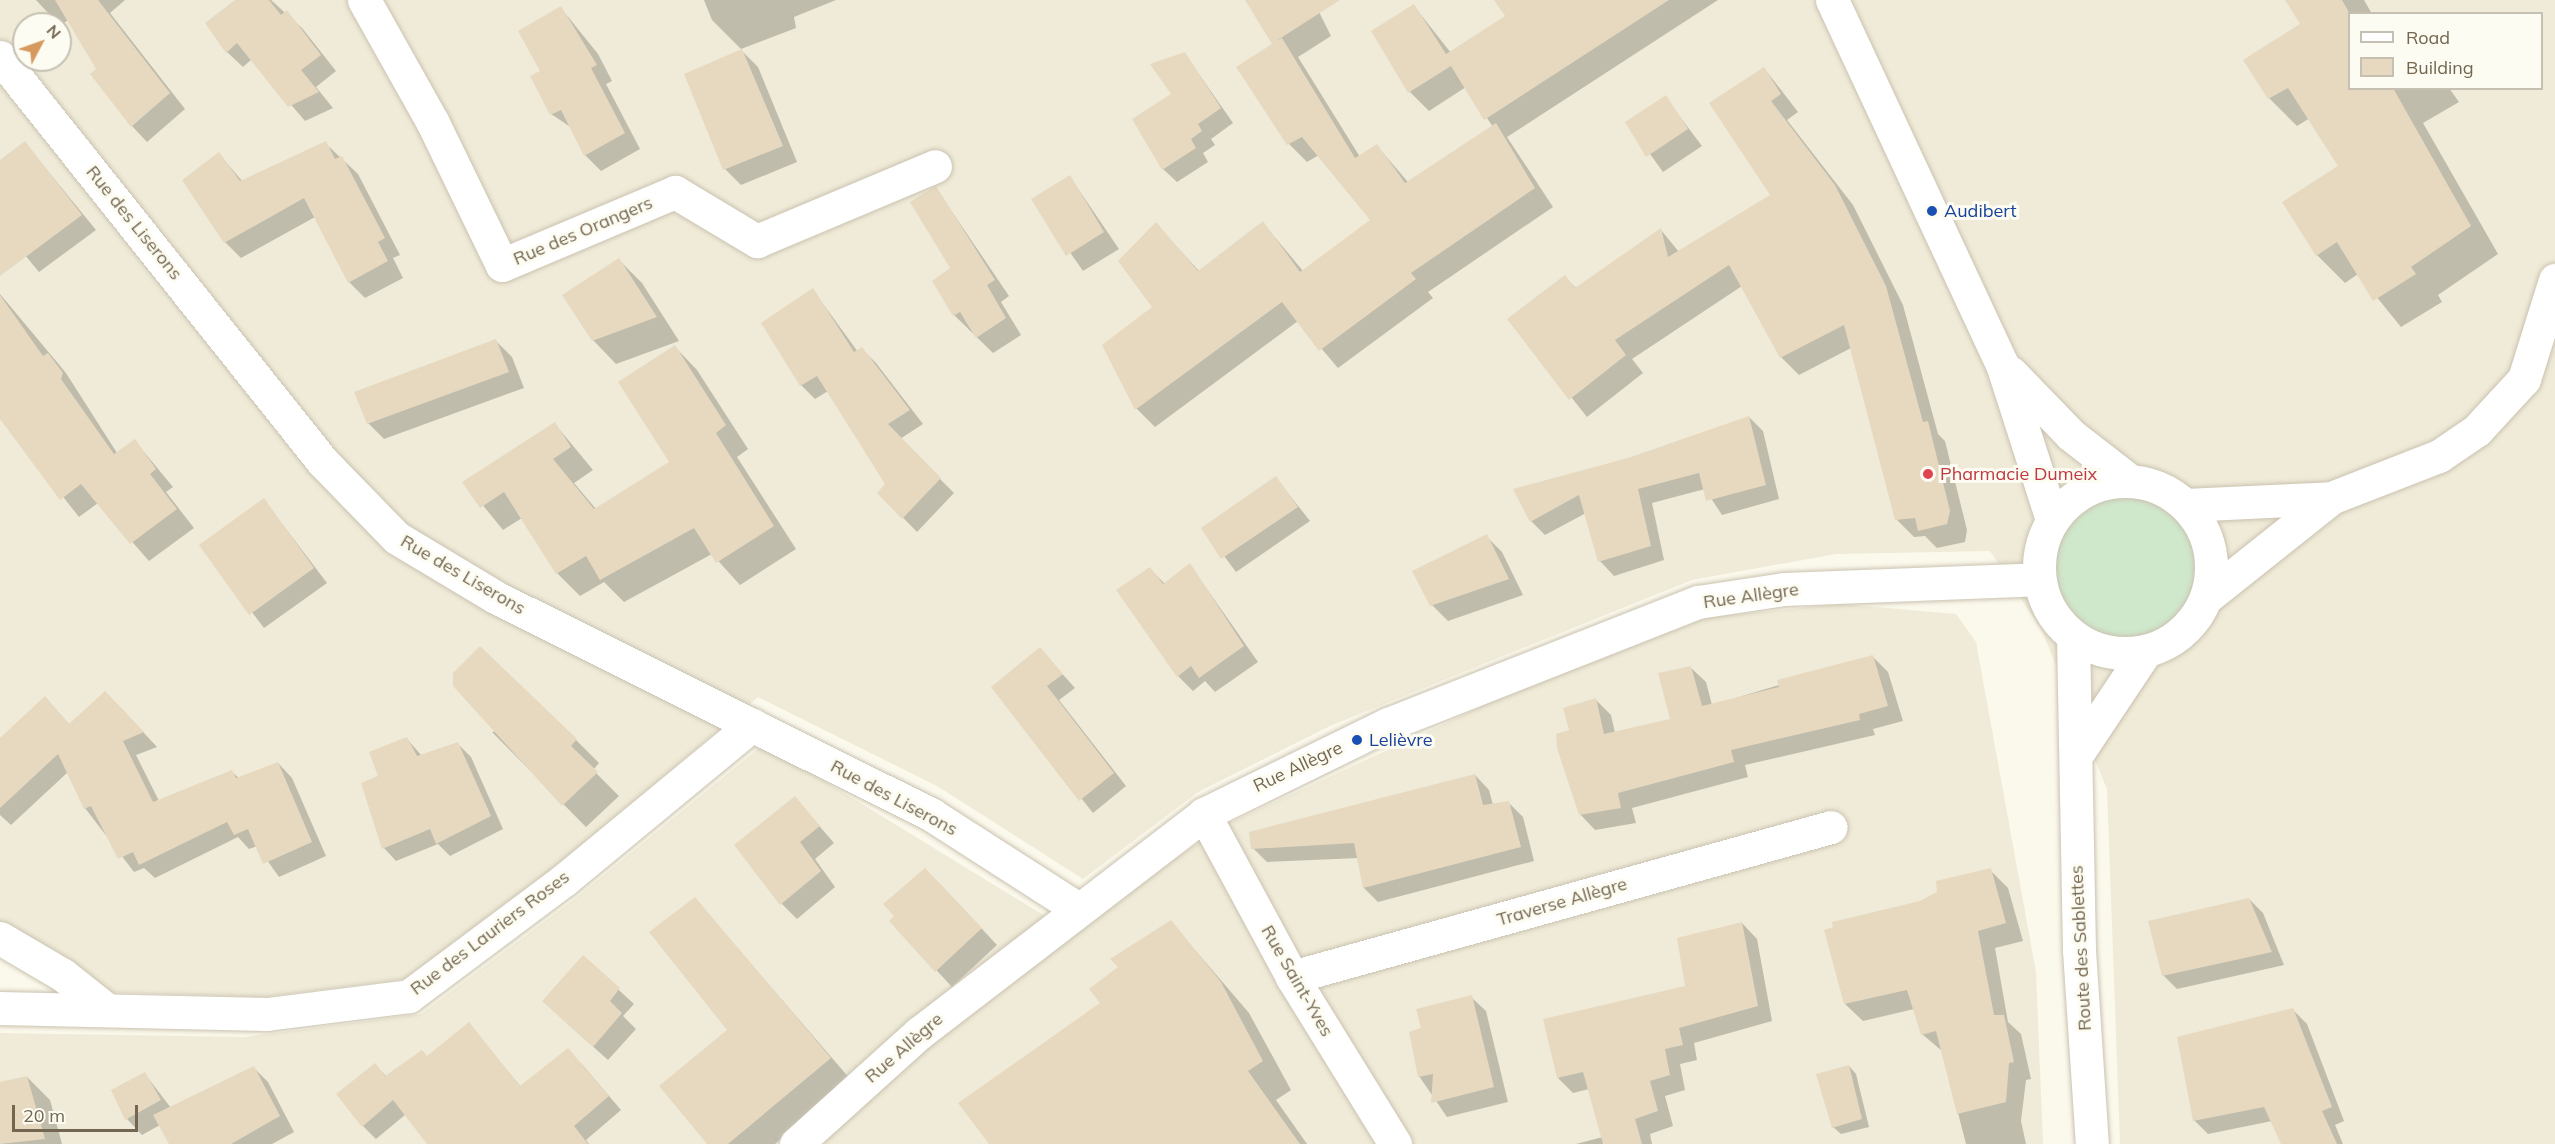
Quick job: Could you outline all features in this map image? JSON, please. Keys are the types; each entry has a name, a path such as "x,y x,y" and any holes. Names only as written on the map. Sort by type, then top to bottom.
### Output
{"street":[{"name":"Rue des Orangers","path":"364,0 432,121 502,265 675,192 757,241 935,166"},
{"path":"1832,0 2002,364 2052,519"},
{"name":"Rue des Liserons","path":"0,57 322,461 397,538 495,597 932,815 1077,908"},
{"path":"2079,751 2145,652 2179,634 2208,596 2331,498 2439,456 2477,430 2524,379 2555,280"},
{"path":"2002,364 2071,435 2129,480 2169,492 2186,505 2210,547 2208,596"},
{"path":"2129,480 2099,484 2072,498 2052,519 2038,559 2039,579 2045,601 2073,637 2095,649 2145,652"},
{"path":"2186,505 2331,498"},
{"name":"Rue Allègre","path":"796,1144 919,1033 1077,908 1204,814 1388,724 1698,602 1784,590 2039,579"},
{"name":"Route des Sablettes","path":"2073,637 2071,691 2079,751 2079,950 2092,1144"},
{"name":"Rue des Lauriers Roses","path":"0,1008 267,1014 409,996 564,880 752,725"},
{"name":"Rue Saint-Yves","path":"1204,814 1292,977 1395,1144"},
{"name":"Traverse Allègre","path":"1292,977 1831,827"},
{"path":"0,938 63,975 106,1009"}],"shaded area":[{"path":"0,0 2555,0 2555,1144 2120,1144 2107,789 2042,631 1990,551 1836,554 1692,580 1332,725 1198,792 1083,879 937,786 758,697 560,863 405,979 263,997 102,992 0,926"},
{"path":"1841,604 1956,614 1976,642 2036,972 2043,1144 818,1144 928,1044 1086,920 1223,826 1539,680 1699,618"},
{"path":"764,744 1045,916 778,1144 0,1144 0,1033 245,1037 421,1014 576,898"}],"green space":[{"path":"2125,481 2142,482 2158,487 2173,495 2186,506 2197,519 2205,534 2210,550 2210,584 2205,600 2197,615 2186,628 2173,639 2158,647 2142,652 2125,653 2108,652 2092,647 2077,639 2064,628 2053,615 2045,600 2040,584 2039,567 2040,550 2045,534 2053,519 2064,506 2077,495 2092,487 2108,482"}],"building":[{"path":"55,0 98,0 170,93 131,127 90,74 96,69 72,29 72,12 62,12"},
{"path":"235,0 269,0 281,15 287,10 321,55 301,70 319,92 288,107 237,43 226,53 205,23"},
{"path":"1245,0 1340,0 1276,41 1282,38 1355,158 1377,144 1405,183 1496,123 1535,188 1411,273 1416,279 1319,351 1282,302 1135,410 1102,345 1152,307 1118,261 1156,222 1198,271 1263,221 1300,272 1370,220 1302,137 1287,145 1236,67 1272,44"},
{"path":"1494,0 1669,0 1484,120 1451,66 1408,93 1371,31 1414,4 1446,54 1505,16"},
{"path":"2285,0 2342,0 2349,12 2348,90 2394,90 2471,226 2411,267 2416,274 2373,301 2337,242 2316,256 2282,202 2338,166 2288,88 2268,99 2243,60 2300,24"},
{"path":"561,6 597,65 591,68 625,133 584,156 561,110 550,115 530,76 540,71 518,31"},
{"path":"742,49 783,146 723,170 684,74"},
{"path":"1185,52 1221,108 1198,124 1202,131 1191,139 1196,148 1162,170 1132,119 1171,94 1150,64"},
{"path":"1764,67 1781,94 1771,101 1835,185 1886,286 1923,422 1928,421 1950,511 1947,524 1918,531 1915,518 1895,520 1844,325 1780,358 1729,265 1615,340 1626,355 1569,400 1507,319 1565,275 1575,288 1661,228 1668,257 1770,195 1709,103"},
{"path":"1666,95 1688,129 1646,157 1625,122"},
{"path":"25,141 82,215 0,276 0,160"},
{"path":"326,141 335,159 342,156 385,238 378,242 388,261 348,283 304,198 224,243 182,180 219,152 240,181"},
{"path":"1070,175 1104,232 1066,256 1031,199"},
{"path":"936,186 995,280 987,285 1006,318 976,338 960,312 953,316 932,281 950,268 910,202"},
{"path":"619,258 657,317 592,341 562,295"},
{"path":"813,288 854,352 862,347 910,410 888,424 941,478 902,519 877,493 885,484 817,376 800,386 761,323"},
{"path":"0,295 43,356 48,353 63,373 61,379 114,454 135,439 156,469 150,474 177,509 130,544 81,484 60,500 0,419"},
{"path":"496,339 509,372 367,424 354,392"},
{"path":"675,345 726,425 716,433 774,526 716,563 694,528 600,580 586,556 556,574 504,492 480,508 462,482 555,422 571,447 553,459 594,509 669,462 618,382"},
{"path":"1749,416 1766,485 1706,501 1699,473 1638,489 1651,546 1598,562 1579,495 1530,522 1513,489 1628,458"},
{"path":"1276,476 1298,507 1221,559 1201,528"},
{"path":"264,498 314,568 249,615 199,545"},
{"path":"1487,534 1509,579 1430,606 1412,571"},
{"path":"1190,563 1244,646 1199,678 1191,666 1177,677 1116,590 1150,567 1163,584"},
{"path":"480,646 577,739 571,746 598,772 562,806 453,686 453,673"},
{"path":"1040,647 1063,674 1047,686 1114,773 1079,801 991,687"},
{"path":"1873,655 1888,706 1859,714 1860,720 1731,750 1734,762 1618,793 1621,808 1579,815 1557,748 1556,734 1569,730 1563,708 1596,698 1604,734 1670,719 1658,673 1691,666 1702,706 1779,687 1777,680"},
{"path":"105,691 144,732 123,741 153,802 232,770 236,778 278,762 312,842 263,864 248,829 234,835 227,822 139,865 133,852 118,859 91,806 84,809 58,754 0,808 0,738 45,696 69,724"},
{"path":"407,737 417,756 458,742 491,816 436,844 430,829 382,849 361,783 378,776 369,752"},
{"path":"1475,774 1483,805 1509,801 1521,847 1363,888 1354,843 1251,849 1249,832"},
{"path":"795,796 820,826 800,842 821,871 780,905 734,845"},
{"path":"925,868 982,928 935,972 889,921 894,916 883,904"},
{"path":"1991,868 2006,923 1978,931 1994,1015 2004,1015 2014,1062 2009,1063 2006,1102 1957,1114 1936,1031 1921,1035 1907,990 1844,1004 1824,930 1833,927 1832,922 1920,901 1937,892 1936,881"},
{"path":"695,897 831,1058 728,1144 707,1144 659,1086 727,1030 649,932"},
{"path":"2249,898 2272,952 2162,976 2148,921"},
{"path":"1171,920 1221,982 1263,1061 1248,1071 1300,1144 989,1144 958,1103 1100,1003 1089,989 1118,967 1110,959"},
{"path":"1742,922 1758,1006 1679,1028 1683,1045 1665,1049 1670,1075 1650,1081 1658,1111 1635,1119 1642,1144 1603,1144 1583,1072 1557,1078 1543,1019 1685,986 1677,938"},
{"path":"583,955 620,988 610,1001 622,1013 593,1047 542,1001"},
{"path":"1472,995 1494,1087 1431,1103 1433,1074 1418,1077 1409,1032 1421,1028 1416,1009"},
{"path":"2293,1008 2332,1107 2322,1111 2337,1144 2281,1144 2264,1107 2193,1121 2177,1037"},
{"path":"469,1022 520,1086 568,1048 609,1096 574,1126 588,1144 427,1144 393,1100 362,1127 336,1094 375,1063 385,1076 422,1050 427,1056"},
{"path":"1849,1065 1862,1119 1832,1128 1816,1074"},
{"path":"254,1066 280,1116 231,1144 169,1144 153,1115"},
{"path":"145,1072 161,1100 125,1120 111,1090"},
{"path":"27,1076 45,1139 0,1144 0,1082"}],"place":[{"name":"Audibert","path":"1932,211"},
{"name":"Pharmacie Dumeix","path":"1928,474"},
{"name":"Lelièvre","path":"1357,740"}]}
